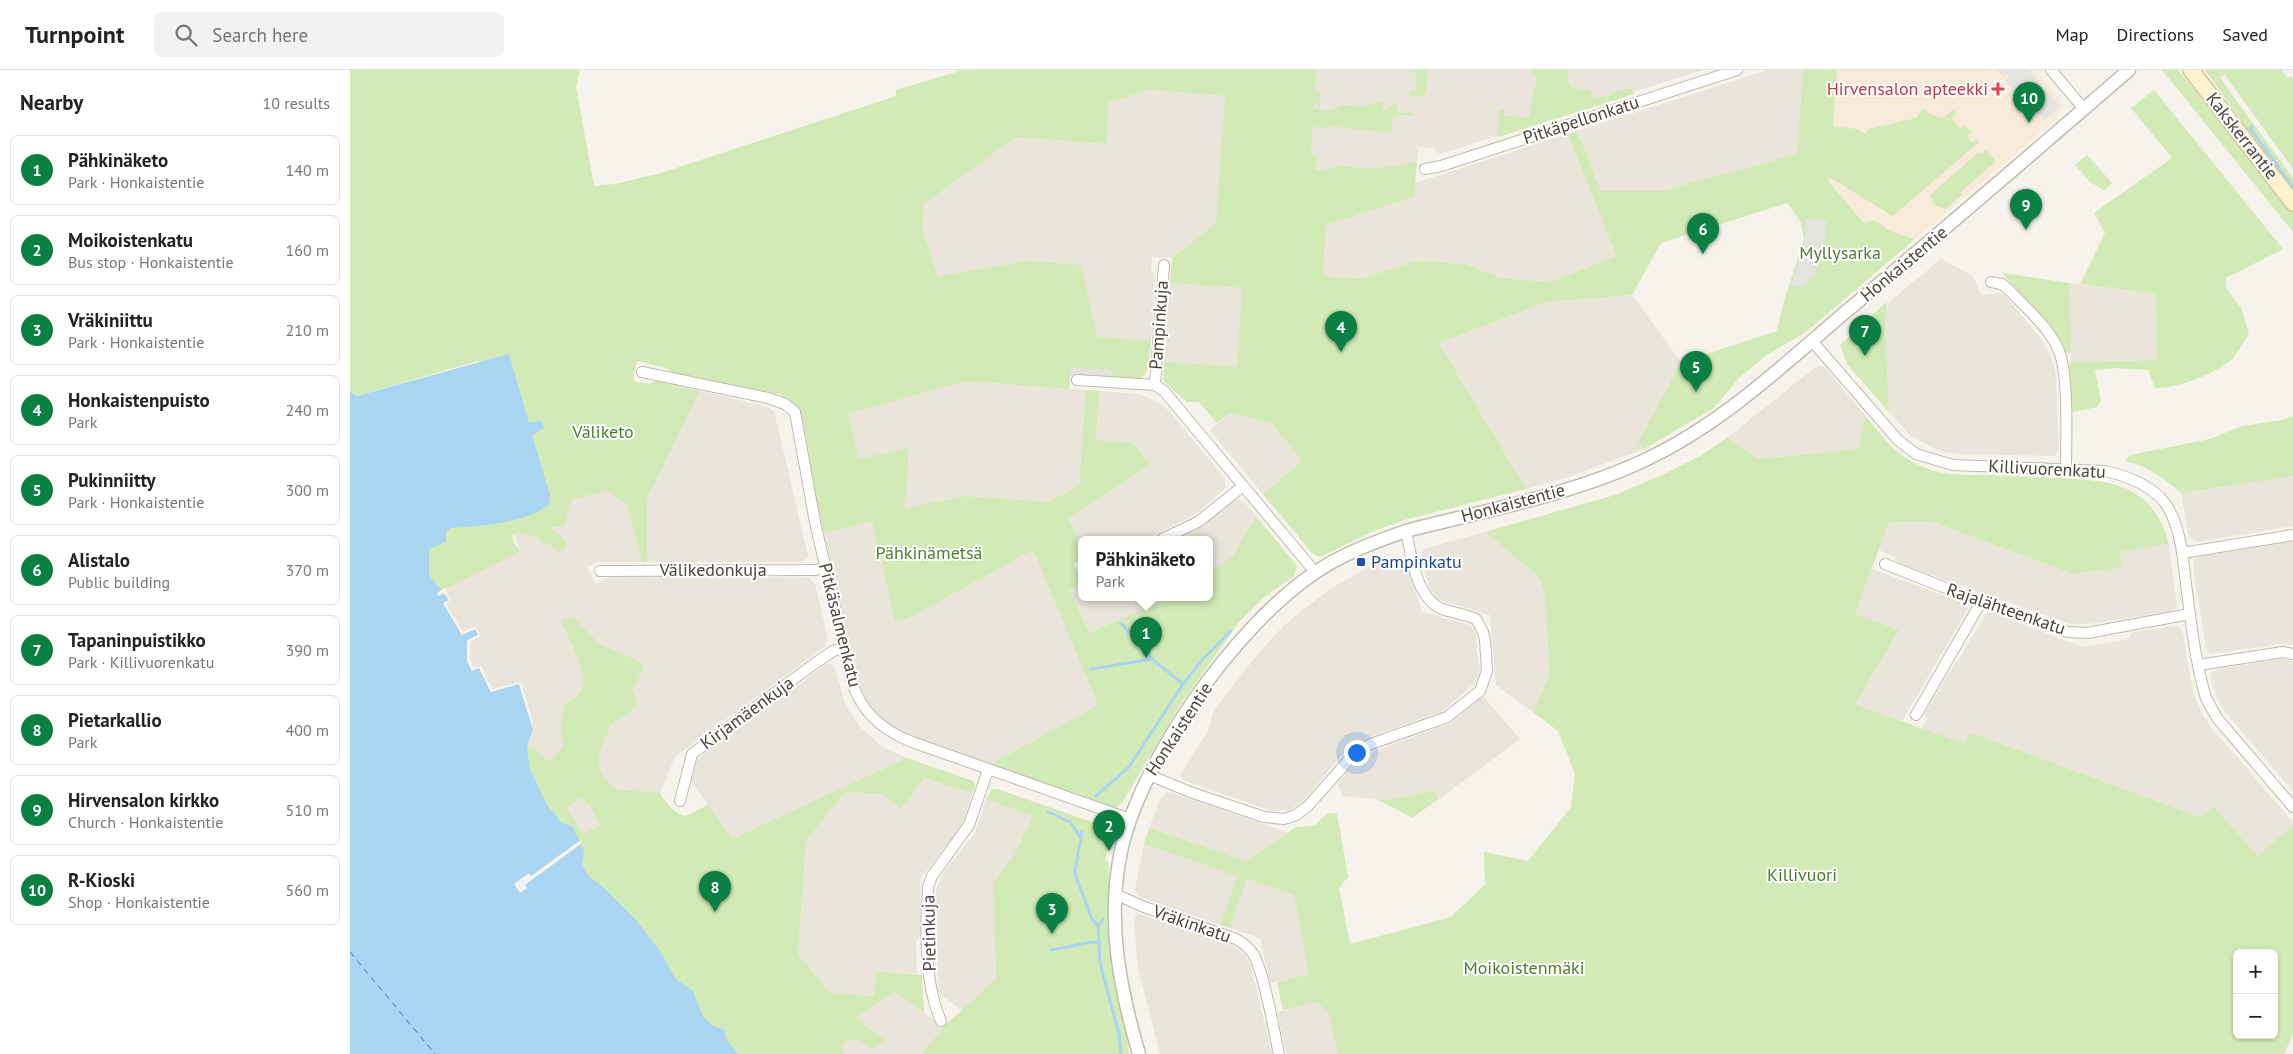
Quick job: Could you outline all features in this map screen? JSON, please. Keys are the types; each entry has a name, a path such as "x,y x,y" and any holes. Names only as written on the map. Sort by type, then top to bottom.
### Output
{"main road":[{"name":"Kakskerrantie","path":"2191,70 2293,203"}],"street":[{"name":"Pitkäpellonkatu","path":"1425,169 1441,166 1737,70"},
{"path":"2051,70 2084,109"},
{"name":"Honkaistentie","path":"1139,1054 1122,989 1117,956 1115,894 1120,857 1130,819 1149,775 1189,710 1248,633 1285,596 1315,572 1376,542 1406,531 1590,483 1647,460 1692,436 1717,420 1812,341 2129,70"},
{"name":"Pampinkuja","path":"1155,385 1164,265"},
{"path":"1991,282 2002,284 2008,289 2049,335 2059,351 2064,377 2066,469"},
{"name":"Killivuorenkatu","path":"1812,341 1898,440 1916,454 1953,465 2106,470 2124,475 2153,492 2164,502 2171,515 2182,553 2198,665 2206,698 2217,718 2293,807"},
{"name":"Pitkäsalmenkatu","path":"642,372 768,398 792,408 797,420 800,448 854,689 871,718 897,736 1130,819"},
{"path":"1077,380 1155,385 1164,391 1315,572"},
{"path":"1168,536 1198,522 1243,486"},
{"path":"1149,775 1190,792 1264,817 1284,819 1296,815 1308,806 1355,752 1371,744 1446,717 1480,692 1484,686 1487,671 1483,632 1476,619 1442,609 1429,600 1420,582 1406,531"},
{"path":"2182,553 2293,535"},
{"name":"Rajalähteenkatu","path":"1885,564 1981,602 2059,630 2077,633 2190,614"},
{"name":"Välikedonkuja","path":"600,570 815,570 826,568"},
{"path":"1916,715 1981,602"},
{"name":"Kirjamäenkuja","path":"680,801 692,754 814,664 833,651 844,648"},
{"path":"2198,665 2283,652 2293,654"},
{"name":"Pietinkuja","path":"941,1021 934,1006 929,981 928,886 932,876 969,826 988,770"},
{"name":"Vräkinkatu","path":"1115,894 1144,907 1236,939 1247,946 1255,956 1260,971 1279,1054"}],"shaded area":[{"path":"1315,70 1544,70 1541,122 1443,153 1437,153 1434,148 1418,147 1417,162 1366,178 1308,174"},
{"path":"1565,70 1703,70 1571,112"},
{"path":"1768,70 1803,70 1797,154 1661,191 1601,191 1577,131"},
{"path":"1837,70 2036,70 2059,98 2062,108 2056,119 1915,239 1899,233 1868,228 1829,181"},
{"path":"1997,70 2029,70 2059,107 2045,119 2042,116 2038,119 2025,104 2029,101 2027,98 2023,101 2015,92 2019,89 2017,86 2013,89 2005,80 2009,77 2007,74 2003,77"},
{"path":"1148,90 1226,96 1216,223 1172,258 1152,257 1151,270 1155,275 1151,341 1097,338 1025,261 938,276 922,229 924,204 1016,137 1105,144 1109,102"},
{"path":"1568,134 1616,256 1551,282 1502,278 1465,264 1417,261 1360,279 1323,276 1326,225 1414,197 1415,183"},
{"path":"1806,219 1827,220 1823,255 1810,281 1800,287 1791,285 1805,241"},
{"path":"1941,259 1973,276 1981,295 1999,293 2005,295 2045,344 2053,362 2056,377 2059,449 2055,456 1941,452 1911,436 1889,412 1885,327 1888,303"},
{"path":"1170,283 1243,288 1237,368 1164,362"},
{"path":"2069,283 2156,294 2157,360 2071,362"},
{"path":"1632,295 1681,362 1638,442 1642,450 1562,479 1526,489 1439,343 1546,302"},
{"path":"1818,365 1825,368 1865,415 1860,449 1757,459 1728,437"},
{"path":"1071,367 1112,370 1112,378 1070,376"},
{"path":"966,381 1086,390 1079,485 1049,502 966,496 904,508 909,448 859,460 848,414"},
{"path":"700,391 768,407 774,411 808,556 803,562 647,562 647,499"},
{"path":"1099,391 1139,394 1158,402 1169,411 1225,479 1226,488 1193,516 1151,536 1078,536 1078,541 1068,518 1151,465 1133,443 1096,441"},
{"path":"1230,413 1271,423 1302,461 1263,494 1210,430"},
{"path":"2293,476 2293,526 2197,542 2189,538 2181,493"},
{"path":"607,490 627,504 642,562 597,562 587,567 596,584 610,577 809,578 815,584 828,640 824,647 675,757 660,793 579,836 527,744 532,732 532,725 519,684 491,692 479,668 472,671 467,661 467,640 478,635 462,635 443,603 441,587 521,551 511,528 572,499"},
{"path":"1238,499 1244,502 1256,516 1233,557 1213,570 1213,536 1184,536 1197,530 1232,501"},
{"path":"1930,521 2073,574 2122,567 2120,552 2169,544 2177,607 2171,611 2089,624 2070,624 1897,563 1896,557 1879,550 1889,522"},
{"path":"872,522 895,622 907,619 1033,550 1098,705 989,765 911,738 891,728 874,713 859,687 824,533"},
{"path":"1485,532 1538,576 1544,590 1550,673 1533,712 1496,685 1490,615 1438,599 1430,590 1421,558 1422,551 1427,548"},
{"path":"2293,541 2293,645 2280,644 2210,654 2206,647 2193,566 2194,559 2200,556"},
{"path":"1396,557 1402,557 1406,562 1422,612 1469,625 1475,631 1480,671 1476,682 1443,711 1352,743 1304,800 1290,810 1272,811 1182,780 1181,774 1208,731 1214,710 1258,654 1283,626 1330,589 1368,568"},
{"path":"1872,569 1962,602 1968,609 1902,721 1855,704 1899,630 1855,614"},
{"path":"1078,584 1078,601 1162,601 1089,633 1069,588"},
{"path":"1987,613 1992,613 2083,647 2126,640 2133,632 2174,626 2179,627 2183,633 2193,693 2202,714 2214,731 2293,822 2293,825 2257,856 2214,806 2200,817 1972,733 1964,745 1922,729 1927,717 1924,714"},
{"path":"2282,659 2293,661 2293,791 2225,712 2217,698 2211,679 2211,673 2217,669"},
{"path":"828,663 834,665 845,704 861,728 883,747 907,758 732,840 689,778 696,760"},
{"path":"1483,696 1520,739 1439,799 1433,790 1390,800 1342,796 1338,783 1358,761 1377,750 1451,723"},
{"path":"925,778 972,794 962,826 920,879 921,934 916,940 917,974 876,971 874,996 830,993 798,954 806,841 845,792 883,794 901,809"},
{"path":"1168,792 1289,833 1246,861 1149,828 1161,797"},
{"path":"986,799 1034,815 1014,855 993,883 996,979 962,1010 938,993 936,889 944,872 975,833"},
{"path":"1144,844 1237,876 1220,925 1138,896 1135,889"},
{"path":"1247,879 1294,895 1309,974 1270,983 1260,938 1230,928"},
{"path":"1137,913 1230,944 1245,955 1251,967 1272,1054 1160,1054 1138,968 1134,921"},
{"path":"895,992 943,1027 922,1054 802,1054"},
{"path":"1316,1002 1328,1012 1338,1054 1287,1054 1277,1012"}],"green space":[{"path":"350,70 580,70 576,87 594,186 615,184 661,173 896,96 896,90 963,70 1316,70 1314,91 1320,91 1320,108 1314,103 1313,109 1330,110 1342,105 1362,106 1383,102 1382,109 1384,111 1390,105 1397,103 1397,113 1413,113 1412,116 1393,115 1391,133 1330,126 1329,128 1312,127 1311,154 1317,155 1315,170 1328,170 1338,166 1377,169 1417,162 1414,197 1326,225 1323,276 1359,279 1417,261 1465,264 1502,278 1551,282 1616,256 1568,134 1577,131 1601,191 1661,191 1797,154 1803,70 1837,70 1833,126 1857,129 1865,134 1869,129 1916,118 1924,108 1931,115 1943,118 1953,110 1956,113 1951,118 1960,129 1965,125 1971,132 1966,136 1972,143 1977,139 1979,142 1893,216 1829,177 1829,182 1864,223 1874,220 1890,231 1915,239 1806,332 1765,356 1739,378 1714,408 1642,450 1638,442 1681,362 1777,331 1784,301 1804,239 1801,222 1787,203 1661,243 1632,295 1546,302 1439,343 1526,489 1404,520 1371,532 1320,557 1313,554 1263,494 1302,461 1271,423 1230,413 1217,423 1199,402 1187,402 1163,381 1164,362 1237,367 1242,288 1170,283 1172,258 1216,223 1225,96 1148,90 1109,102 1106,144 1016,137 924,204 922,229 938,276 1025,261 1081,265 1097,337 1151,341 1148,370 1140,380 1112,378 1112,370 1071,368 1069,389 966,381 848,414 859,459 909,448 905,508 966,496 1049,502 1079,485 1086,390 1099,391 1096,440 1133,443 1151,465 1068,518 1078,541 1078,562 1074,564 1078,573 1078,584 1069,589 1089,633 1162,601 1213,601 1213,570 1233,556 1256,516 1297,566 1294,576 1263,598 1239,622 1178,708 1122,803 1115,808 989,765 1098,705 1033,550 907,619 895,622 872,522 824,533 808,465 804,425 795,406 783,398 783,395 674,373 666,368 637,361 633,381 649,384 655,381 700,391 647,499 647,562 642,562 627,504 607,491 572,499 564,526 551,527 567,544 564,550 558,552 549,544 541,542 537,535 528,536 516,532 512,535 514,543 521,551 437,593 429,588 425,547 539,461 529,424 478,361 357,396 350,392"},
{"path":"1409,70 1427,70 1426,91 1423,96 1410,97 1409,91 1416,91 1417,75"},
{"path":"1532,70 1567,70 1568,81 1572,88 1590,90 1591,98 1611,96 1612,92 1627,89 1632,90 1634,94 1498,137 1499,110 1504,110 1504,116 1529,117 1537,77 1532,76"},
{"path":"2162,70 2178,70 2293,211 2293,232"},
{"path":"2205,70 2281,70 2288,78 2291,76 2293,79 2293,169 2225,75 2220,78 2293,178 2293,192"},
{"path":"2154,90 2283,249 2226,278 2226,288 2241,308 2249,334 2231,360 2195,380 2164,388 2155,388 2148,370 2116,368 2095,370 2101,401 2097,407 2070,413 2068,368 2071,362 2157,360 2156,294 2080,284 2105,233 2094,213 2172,158 2131,108"},
{"path":"1986,150 1996,161 1960,193 1962,195 1946,209 1934,205 1930,195 1979,152 1981,154"},
{"path":"2087,155 2112,183 2104,190 2090,182 2075,165"},
{"path":"2002,273 2069,283 2071,353 2064,353 2052,330"},
{"path":"1887,302 1885,327 1889,412 1847,364 1840,345"},
{"name":"Killivuori","path":"1865,415 1897,452 1913,463 1930,470 1958,475 2094,481 2127,489 2152,508 2162,524 2169,544 2120,552 2122,567 2073,574 1930,521 1889,522 1855,614 1899,630 1855,704 1964,744 1972,733 2200,817 2214,806 2257,856 2293,825 2293,1035 2284,1054 1338,1054 1328,1012 1316,1002 1283,1010 1277,982 1309,974 1294,895 1247,879 1230,928 1220,925 1237,876 1144,844 1149,828 1246,861 1296,827 1314,826 1327,814 1337,813 1348,877 1339,888 1350,944 1451,917 1485,884 1484,852 1528,861 1571,807 1575,774 1558,731 1533,712 1550,673 1544,590 1538,576 1485,532 1615,495 1700,456 1728,437 1757,459 1859,449"},
{"path":"2293,416 2293,476 2181,493 2148,469 2125,461 2130,455 2210,439 2242,426 2283,420"},
{"path":"573,617 599,644 641,662 643,671 632,689 638,703 631,712 611,724 597,759 606,781 612,786 628,791 660,793 673,810 685,816 708,805 732,839 907,758 973,781 975,785 972,794 925,778 901,809 883,794 845,792 806,841 798,954 830,993 874,996 876,971 922,975 924,1013 895,992 856,1018 885,1040 872,1049 856,1039 852,1039 848,1040 842,1049 844,1054 724,1054 564,856 582,842 580,840 564,852 514,744 532,732 527,744 531,748 535,747 544,759 552,760 563,745 561,727 564,705 577,697 581,691 583,677 561,620","holes":["579,797 589,804 600,825 582,834 567,808"]},
{"path":"992,789 997,789 1112,829 1105,860 1108,861 1110,898 1129,1054 922,1054 943,1027 996,979 993,883 1014,855 1033,816 986,799"},
{"path":"1433,790 1439,799 1412,818 1377,799 1390,800"}],"water":[{"path":"509,354 529,423 541,420 544,428 532,435 550,495 549,505 514,520 451,528 446,532 446,542 429,549 429,575 449,600 443,603 462,635 475,628 478,635 467,641 467,661 472,671 479,667 491,692 519,684 533,730 527,744 529,767 547,805 562,823 573,827 584,851 582,864 588,875 637,921 659,950 676,979 693,991 703,1017 715,1027 724,1029 727,1041 738,1054 350,1054 350,392 357,396"}],"pier":[{"path":"445,588 451,600 446,604 463,632 475,626 480,634 479,637 470,642 470,660 473,667 481,666 492,689 521,682 533,722 531,723 519,684 491,692 479,668 472,671 467,661 467,640 478,635 475,629 462,635 443,603 449,600 445,593 438,596 437,593"},
{"path":"579,841 581,844 525,885 527,888 520,893 514,884 529,873 531,876"}],"waterway":[{"path":"2252,126 2250,128 2293,187"},
{"path":"1121,623 1152,659 1183,684"},
{"path":"1096,796 1129,767 1183,684 1202,660 1231,631"},
{"path":"1091,669 1152,659"},
{"path":"1048,812 1070,822 1080,837"},
{"path":"1082,832 1075,871 1076,877 1092,919 1098,926 1100,963 1119,1034 1121,1054"},
{"path":"1098,926 1103,919"},
{"path":"1051,950 1092,942 1100,943"}],"ferry route":[{"path":"350,952 435,1054"}],"place":[{"name":"Hirvensalon apteekki","path":"1998,89"},
{"name":"R-Kioski","path":"2029,123"},
{"name":"Hirvensalon kirkko","path":"2026,230"},
{"name":"Alistalo","path":"1703,254"},
{"name":"Honkaistenpuisto","path":"1341,352"},
{"name":"Tapaninpuistikko","path":"1865,356"},
{"name":"Pukinniitty","path":"1696,392"},
{"name":"Pampinkatu","path":"1361,562"},
{"name":"Pähkinäketo","path":"1146,658"},
{"name":"Moikoistenkatu","path":"1109,851"},
{"name":"Pietarkallio","path":"715,912"},
{"name":"Vräkiniittu","path":"1052,934"}],"park label":[{"name":"Myllysarka","path":"1840,253"},
{"name":"Väliketo","path":"603,432"},
{"name":"Pähkinämetsä","path":"929,553"},
{"name":"Moikoistenmäki","path":"1524,968"}]}
